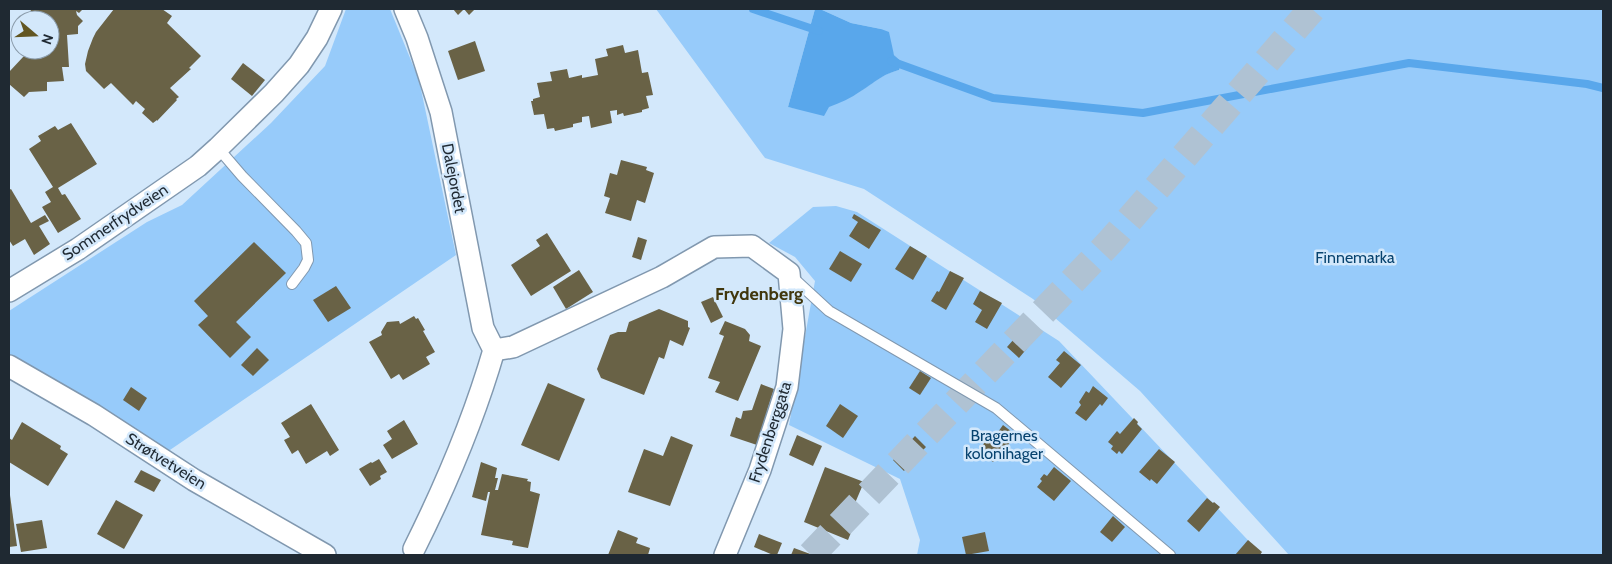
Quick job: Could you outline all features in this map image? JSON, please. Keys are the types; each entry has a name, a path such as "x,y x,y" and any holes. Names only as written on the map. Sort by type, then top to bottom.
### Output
{"street":[{"name":"Sommerfrydveien","path":"9,291 78,249 198,166 274,93 299,65 317,38 331,9"},
{"name":"Dalejordet","path":"405,9 442,112 483,328 494,350"},
{"path":"413,553 455,461 484,384 494,350 514,347 662,277 714,247 752,246 788,273"},
{"name":"Frydenberggata","path":"725,555 760,470 787,387 794,329 788,273"},
{"name":"Strøtvetveien","path":"9,366 94,415 194,480 325,555"}],"lane":[{"path":"218,148 306,243 308,260 292,284"},
{"path":"788,273 829,311 996,408 1170,555"}],"green space":[{"path":"346,9 390,9 419,80 456,255 167,452 9,359 9,311 147,222 182,205 271,123 325,66"},
{"name":"Finnemarka","path":"656,9 815,9 788,107 808,109 836,104 845,100 884,76 899,70 902,62 894,55 881,29 851,23 820,9 1603,9 1603,555 1289,555 1140,391 1033,299 864,189 765,158"},
{"name":"Bragernes kolonihager","path":"836,206 857,212 1059,341 1262,555 917,555 920,540 900,479 789,425 815,281 795,257 769,243 813,207"}],"shaded area":[{"path":"815,9 820,9 851,23 889,32 894,55 902,62 899,70 883,76 853,96 829,107 824,116 788,107"}],"building":[{"path":"29,9 83,9 79,13 76,11 83,21 78,26 78,34 67,35 69,67 62,67 64,81 47,82 47,91 29,92 24,97 9,84 9,72 20,60 60,60 60,10"},
{"path":"114,9 162,9 172,16 167,23 201,56 189,68 191,69 170,88 179,97 153,123 142,113 145,109 136,101 133,105 111,83 104,89 86,71 85,64 93,38"},
{"path":"453,9 464,9 458,15"},
{"path":"464,9 475,9 469,15"},
{"path":"475,41 485,71 458,80 448,51"},
{"path":"623,45 625,53 638,50 642,73 648,72 653,95 646,96 649,108 642,110 642,112 624,116 623,113 617,115 617,110 610,111 612,123 591,128 589,116 582,117 582,122 573,124 573,127 555,131 554,128 547,129 544,114 534,115 531,101 540,97 537,83 552,81 550,72 567,69 569,78 582,75 582,78 598,75 595,59 608,56 606,49"},
{"path":"243,63 265,80 252,96 231,79"},
{"path":"71,123 97,164 58,188 62,195 65,194 81,219 58,233 42,207 51,202 45,192 53,187 29,149 41,141 38,136 55,126 58,130"},
{"path":"621,160 647,167 646,170 654,173 645,203 637,200 631,221 605,213 610,198 604,196 610,173 617,175"},
{"path":"11,189 31,223 45,215 49,221 39,226 50,244 34,255 25,239 13,246 9,240 9,190"},
{"path":"854,214 881,230 869,249 849,236 858,222 852,218"},
{"path":"547,233 571,271 531,296 511,265 540,246 536,240"},
{"path":"638,237 647,240 641,260 632,257"},
{"path":"254,242 286,273 236,322 251,337 230,358 198,325 208,316 194,301"},
{"path":"910,246 927,256 913,280 895,269"},
{"path":"840,251 862,264 851,282 829,269"},
{"path":"579,270 593,292 566,309 553,287"},
{"path":"950,271 964,278 946,310 931,301 937,291 939,292"},
{"path":"336,286 351,308 328,322 313,300"},
{"path":"980,291 1002,303 987,329 975,322 982,310 973,304"},
{"path":"713,297 723,317 711,323 701,302"},
{"path":"659,309 688,321 688,327 690,328 683,346 670,340 664,359 659,357 644,395 601,378 597,369 610,335 626,332 629,322"},
{"path":"414,316 416,319 418,318 425,330 423,331 435,352 426,357 430,364 403,380 399,374 391,379 369,342 382,335 381,332 387,322 399,321 400,324"},
{"path":"1023,320 1039,334 1019,358 1007,347 1022,330 1017,326"},
{"path":"725,321 745,329 750,335 749,341 761,346 738,401 715,392 720,382 708,378 724,336 719,334"},
{"path":"257,348 269,360 253,376 241,365"},
{"path":"1064,351 1081,365 1061,388 1048,377 1060,363 1056,360"},
{"path":"920,371 931,378 920,395 909,388"},
{"path":"548,383 585,399 559,461 521,445"},
{"path":"761,384 774,389 757,445 730,436 736,417 741,419 743,411 752,410"},
{"path":"1093,386 1108,398 1102,406 1100,404 1086,421 1075,413 1081,405 1079,402 1086,391 1089,393"},
{"path":"131,387 147,398 139,411 123,400"},
{"path":"311,404 339,450 330,456 327,451 306,464 298,450 292,454 284,440 290,437 281,423"},
{"path":"840,404 858,416 843,438 826,426"},
{"path":"1134,418 1142,429 1122,454 1119,451 1117,454 1111,449 1113,446 1108,442 1117,431 1120,434"},
{"path":"404,420 418,444 392,459 383,445 392,439 387,431"},
{"path":"22,422 61,446 60,449 68,454 48,486 9,462 9,438 12,440"},
{"path":"1003,425 1016,435 993,462 987,457 989,454 981,447 989,437 993,439"},
{"path":"797,435 822,446 813,466 789,455"},
{"path":"671,436 693,445 670,506 628,492 644,449 663,456"},
{"path":"915,436 926,447 917,456 920,459 909,470 907,467 904,471 893,460"},
{"path":"1159,449 1175,462 1157,484 1139,472"},
{"path":"379,459 387,472 380,476 381,479 370,486 359,469"},
{"path":"481,462 497,468 495,478 498,478 495,490 498,490 502,474 528,479 527,481 531,482 530,491 540,494 528,548 512,545 513,541 481,535 490,492 488,492 486,501 472,497"},
{"path":"825,467 864,482 847,522 854,525 848,540 804,522"},
{"path":"1054,467 1071,481 1054,501 1037,487 1042,481 1040,479 1044,474 1047,476"},
{"path":"141,470 161,480 154,492 134,482"},
{"path":"9,495 17,546 9,547"},
{"path":"1207,498 1220,507 1199,532 1187,521"},
{"path":"116,500 143,515 124,549 97,534"},
{"path":"1113,516 1125,527 1112,542 1100,532"},
{"path":"42,520 47,548 21,552 16,524"},
{"path":"618,530 638,538 636,543 650,548 648,555 608,555"},
{"path":"985,532 989,551 966,555 962,537"},
{"path":"759,534 782,543 777,555 754,547"},
{"path":"1248,540 1262,552 1260,555 1235,555"},
{"path":"794,548 813,555 791,555"}],"waterway":[{"path":"753,9 819,31"},
{"path":"891,61 993,98 1143,113 1409,63 1587,84 1603,88"}],"tunnel":[{"path":"811,555 1110,242 1312,9"}],"district":[{"name":"Frydenberg","path":"759,294"}]}
